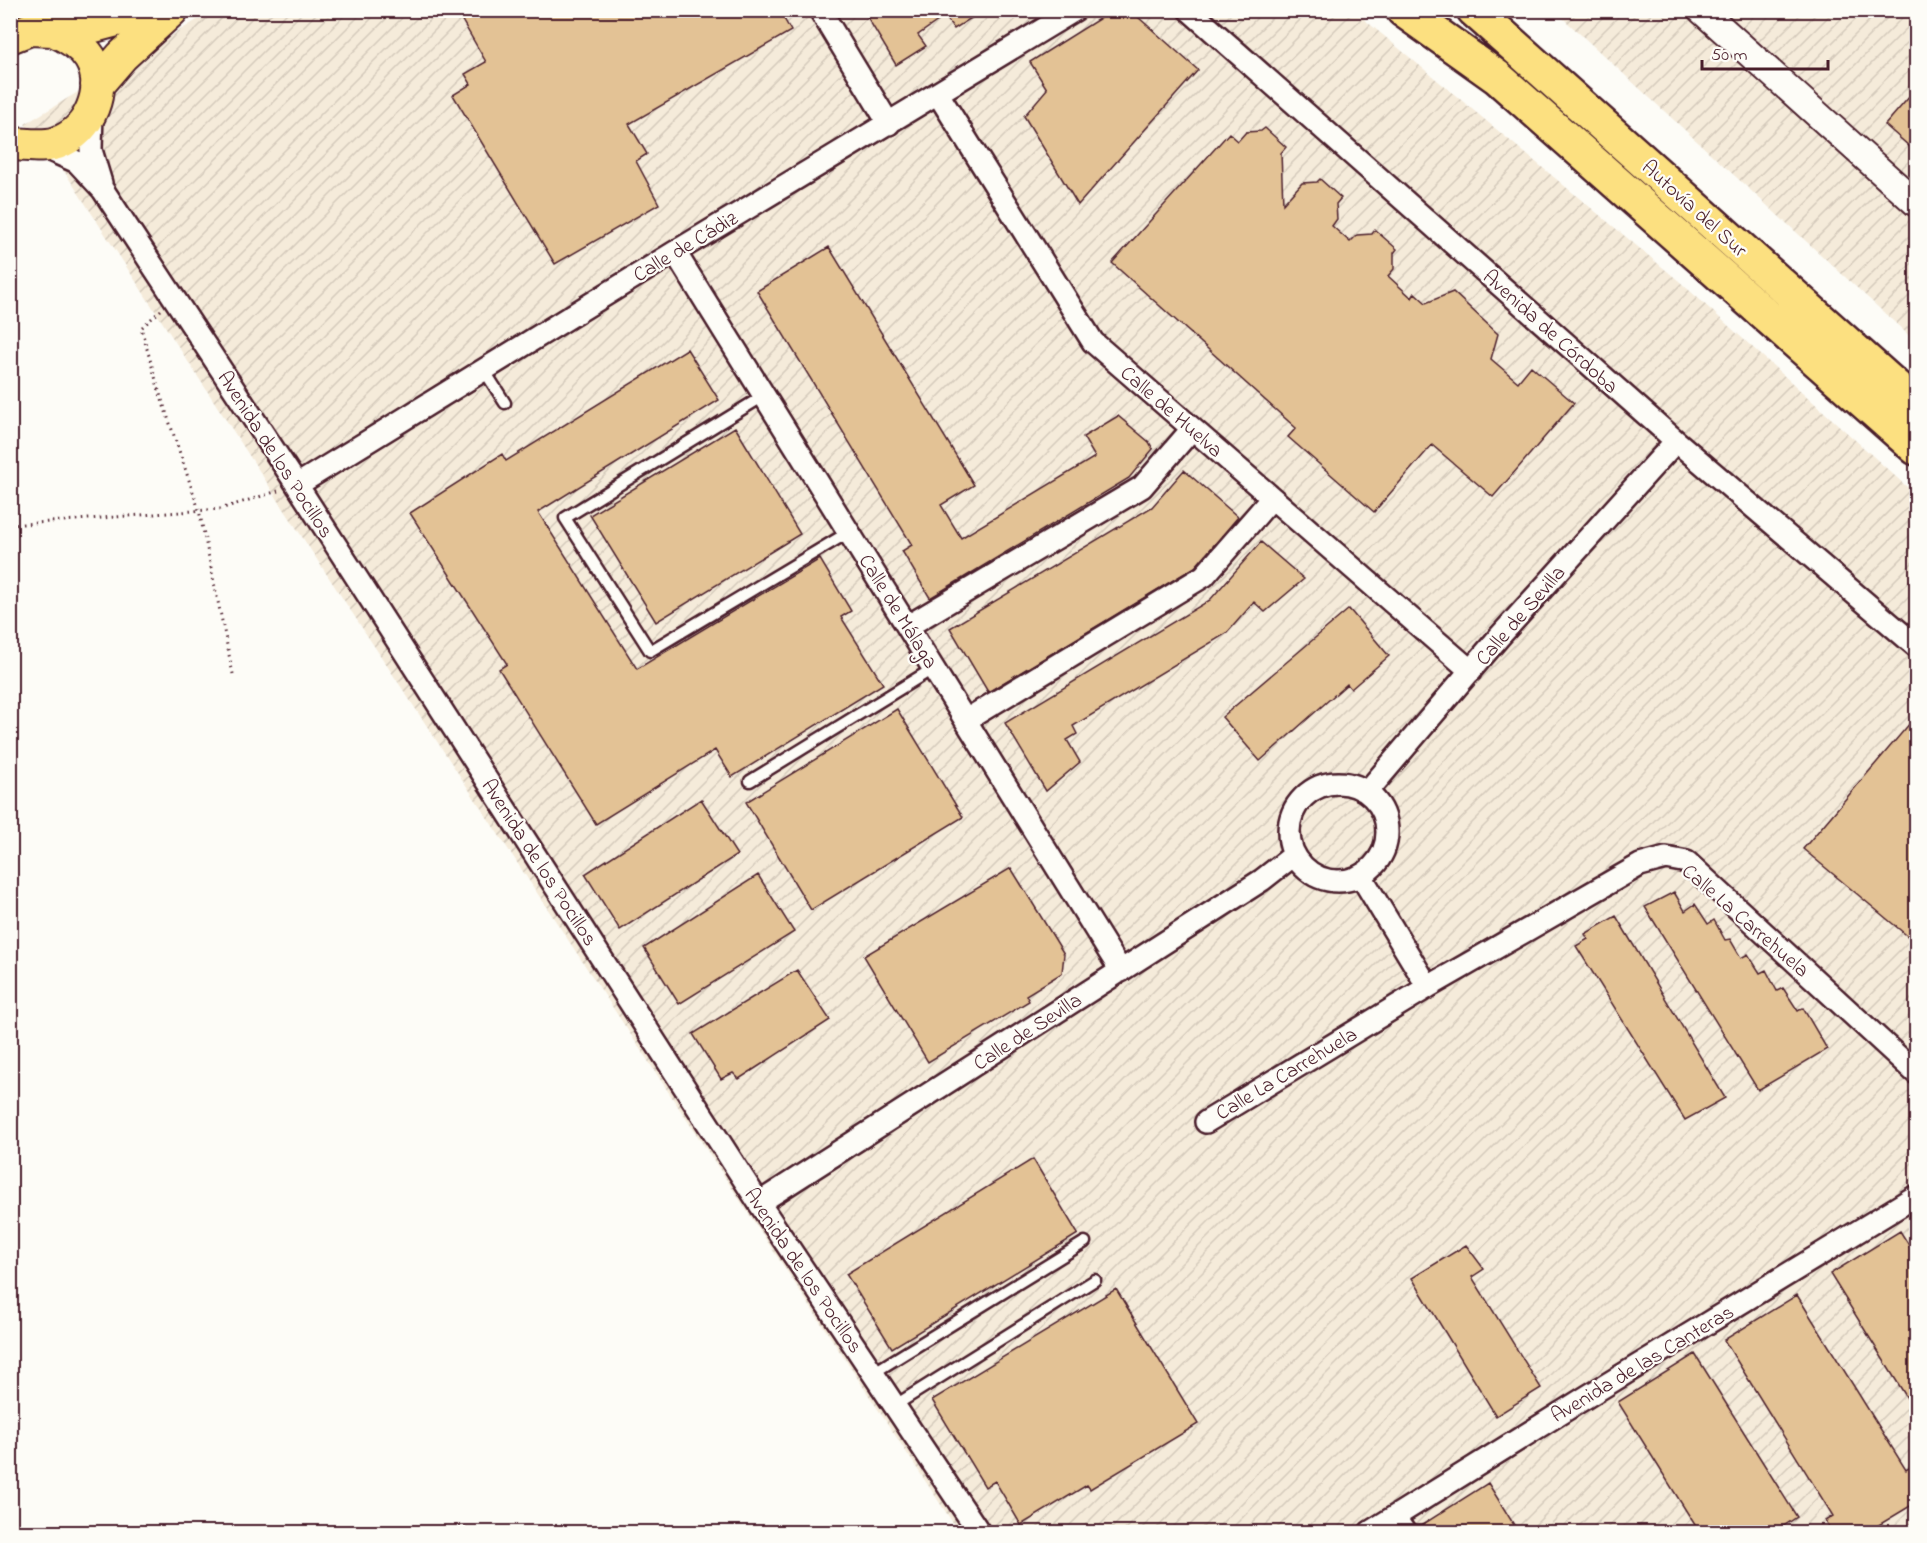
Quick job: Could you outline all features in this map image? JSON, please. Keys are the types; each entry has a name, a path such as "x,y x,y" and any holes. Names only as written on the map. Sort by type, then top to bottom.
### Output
{"highway":[{"path":"1403,10 1497,77"},
{"path":"1423,10 1917,448"},
{"name":"Autovía del Sur","path":"1474,10 1917,405"},
{"path":"1501,10 1748,229 1804,305"}],"main road":[{"path":"10,37 30,28 53,30 94,26 154,10"},
{"path":"21,143 56,143 68,138 82,127 95,98 122,56 172,10"},
{"path":"53,30 72,39 90,59 95,98"}],"street":[{"path":"819,10 888,124"},
{"name":"Calle de Cádiz","path":"297,485 675,252 1075,10"},
{"name":"Avenida de Córdoba","path":"1189,10 1676,441 1917,646"},
{"path":"1701,10 1917,203"},
{"name":"Calle de Huelva","path":"938,94 1093,342 1471,671"},
{"path":"95,98 91,150 103,190"},
{"path":"21,143 77,162 103,190"},
{"name":"Avenida de los Pocillos","path":"103,190 297,485 759,1203 979,1533"},
{"name":"Calle de Málaga","path":"675,252 1122,970"},
{"path":"908,626 1142,487 1192,429"},
{"name":"Calle de Sevilla","path":"1367,792 1507,628 1676,441"},
{"path":"966,720 1204,576 1272,498"},
{"path":"1336,783 1352,785 1367,792 1377,802 1388,830 1386,844 1380,858 1371,870 1344,882 1329,881 1314,876 1302,867 1294,855 1289,839 1289,823 1295,808 1306,795 1320,787 1336,783"},
{"name":"Calle de Sevilla","path":"759,1203 1262,880 1294,855"},
{"name":"Calle La Carrehuela","path":"1206,1122 1428,987 1640,865 1666,858 1687,862 1917,1073"},
{"path":"1361,876 1428,987"},
{"name":"Avenida de las Canteras","path":"1370,1533 1588,1396 1917,1196"}],"lane":[{"path":"484,370 505,403"},
{"path":"765,395 565,518 650,651 849,532"},
{"path":"750,781 934,668"},
{"path":"873,1373 1085,1242"},
{"path":"894,1406 1095,1280"},
{"path":"1398,1514 1411,1533"}],"path":[{"path":"173,299 141,328 160,394 199,510 233,674"},
{"path":"10,525 220,508 297,485"}],"shaded area":[{"path":"212,11 1354,11 1679,281 1916,495 1916,1532 959,1532 312,552 66,174 25,124"},
{"path":"1555,11 1916,11 1916,342"}],"building":[{"path":"456,10 779,10 791,31 629,124 647,154 636,161 659,204 555,264 453,95 471,84 465,74 486,62"},
{"path":"863,10 984,10 954,29 945,16 918,35 926,46 896,65"},
{"path":"1113,10 1130,10 1198,70 1078,205 1024,116 1047,89 1030,62"},
{"path":"1917,88 1917,153 1885,125"},
{"path":"1265,128 1286,147 1281,153 1283,204 1302,183 1317,182 1320,179 1341,198 1336,204 1337,219 1332,226 1350,242 1357,235 1372,234 1375,230 1397,249 1394,253 1394,269 1388,276 1412,298 1415,293 1426,303 1453,292 1498,334 1491,359 1518,382 1531,366 1574,403 1493,497 1432,445 1374,512 1288,437 1296,428 1112,263 1229,133 1238,141 1246,132 1261,131"},
{"path":"829,247 974,485 941,505 961,538 1095,457 1083,437 1118,416 1149,442 1153,449 1129,478 930,598 902,551 912,545 757,291"},
{"path":"687,349 719,400 538,512 637,669 820,559 851,611 841,617 883,684 732,777 715,750 596,824 499,669 507,664 410,513 502,454 506,461"},
{"path":"735,427 800,534 656,622 590,515"},
{"path":"1184,470 1238,517 1195,567 988,692 950,628 1152,507"},
{"path":"1261,542 1304,579 1265,612 1254,602 1227,633 1073,726 1077,734 1067,740 1080,762 1046,791 1005,723 1210,600"},
{"path":"1349,609 1389,656 1351,689 1347,684 1260,761 1222,717"},
{"path":"897,709 963,817 811,910 746,802"},
{"path":"1917,715 1917,944 1803,849"},
{"path":"701,799 737,855 620,930 585,874"},
{"path":"1011,868 1064,954 1062,973 1026,995 1029,1001 928,1062 864,956"},
{"path":"758,875 794,932 679,1004 644,948"},
{"path":"1674,892 1685,911 1695,904 1708,924 1714,920 1725,940 1730,939 1741,958 1748,954 1760,973 1766,970 1777,991 1783,988 1798,1011 1803,1008 1827,1049 1758,1090 1645,907"},
{"path":"1616,916 1725,1098 1685,1120 1576,946 1588,939 1585,934"},
{"path":"797,970 830,1020 739,1079 733,1073 721,1079 693,1034"},
{"path":"1033,1159 1078,1234 892,1348 846,1274"},
{"path":"1900,1231 1917,1258 1917,1414 1830,1274"},
{"path":"1466,1245 1484,1269 1472,1277 1541,1388 1496,1416 1412,1278"},
{"path":"1116,1289 1198,1424 1090,1489 1087,1485 1021,1525 995,1481 985,1487 932,1400"},
{"path":"1797,1295 1906,1470 1917,1463 1917,1502 1877,1526 1881,1533 1832,1533 1825,1521 1833,1516 1724,1340"},
{"path":"1695,1354 1797,1517 1773,1533 1700,1533 1618,1402"},
{"path":"1488,1483 1519,1533 1418,1533 1417,1528"}]}
